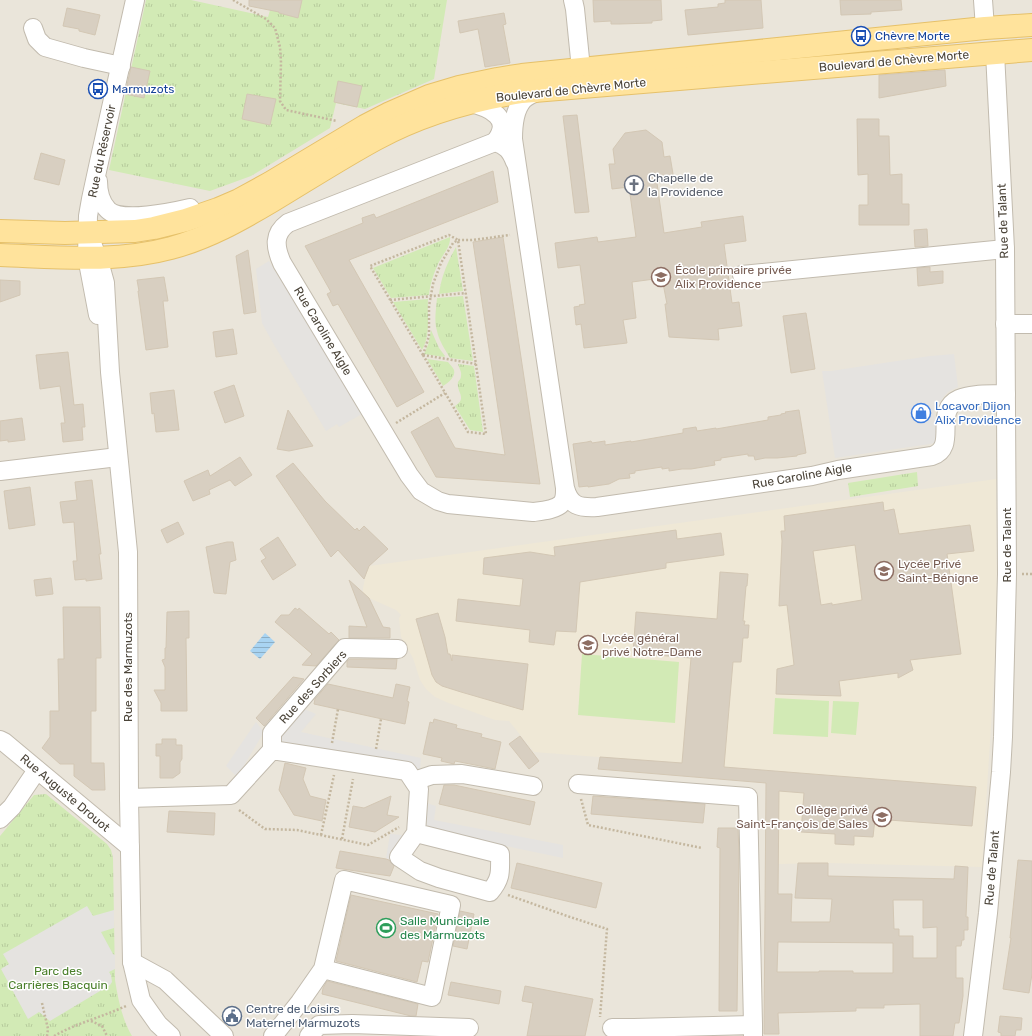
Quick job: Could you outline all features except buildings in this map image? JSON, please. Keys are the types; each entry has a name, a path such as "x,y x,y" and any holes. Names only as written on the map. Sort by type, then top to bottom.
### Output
{"main road":[{"name":"Boulevard de Chèvre Morte","path":"0,231 135,231 186,220 239,200 365,126 390,113 429,96 459,87 497,79 522,75 985,28 1032,26"},
{"path":"985,28 995,53"},
{"name":"Boulevard de Chèvre Morte","path":"0,255 119,257 142,254 177,246 212,234 240,220 377,139 407,124 436,112 500,95 541,90 1032,50"},
{"name":"Boulevard de Chèvre Morte","path":"94,256 126,244 165,237 218,209"},
{"path":"0,244 48,245 65,241 88,232"}],"street":[{"name":"Rue du Réservoir","path":"88,232 90,205 135,0"},
{"path":"573,0 581,69"},
{"path":"983,0 985,28"},
{"path":"33,28 37,39 45,47 120,66"},
{"name":"Rue de Talant","path":"972,1036 988,913 1001,772 1008,574 1005,249 995,53"},
{"path":"541,90 523,100 519,106 514,117 513,135 516,165 565,490"},
{"path":"469,104 487,108 496,114 501,122 502,130 495,142 504,145 511,151 516,165"},
{"name":"Rue Caroline Aigle","path":"495,142 293,220 284,226 278,236 276,246 277,253 409,475 421,491 438,501 448,504 538,512 560,504 564,499 565,490"},
{"path":"99,162 98,181 100,196 108,211 125,216 169,213 270,183"},
{"name":"Rue des Marmuzots","path":"88,232 94,256 110,372 128,552 129,798 132,962 141,1000 158,1024 171,1036"},
{"path":"742,275 1005,249"},
{"path":"1006,324 1032,324"},
{"name":"Rue Caroline Aigle","path":"565,490 572,502 581,506 597,507 812,476 838,470 932,456 936,455 942,450 945,444 946,415 951,405 968,397 1006,394"},
{"path":"0,471 118,457"},
{"name":"Rue des Sorbiers","path":"272,750 272,733 345,648 398,649"},
{"name":"Rue Auguste Drouot","path":"0,740 130,847"},
{"path":"129,798 231,796 272,750 407,771 419,789 416,825 399,857 420,871 439,878 490,892 497,883 500,873 500,854 416,825"},
{"path":"0,820 12,807 37,770"},
{"path":"414,781 432,775 462,774 533,786"},
{"path":"578,784 748,797 753,1031 634,1028 606,1023"},
{"path":"273,1036 323,970 344,880 451,905 432,997 323,970"},
{"path":"132,962 165,980 224,1036"},
{"path":"309,1036 319,1025 352,1024 469,1028"}],"path":[{"path":"233,0 266,19 275,28 280,47 280,102 286,110 365,126"},
{"path":"423,355 429,336 430,297 433,284 452,243 458,240 472,240 526,232"},
{"path":"449,235 458,240 466,294 486,434 468,432 370,266 449,235"},
{"path":"390,300 466,294"},
{"path":"423,355 476,364"},
{"path":"383,431 445,393"},
{"path":"321,835 333,759 338,709"},
{"path":"373,766 382,719"},
{"path":"342,839 356,763"},
{"path":"578,784 588,825 702,848"},
{"path":"231,796 238,809 265,829 297,830 368,845 416,825"},
{"path":"494,887 500,892 570,918 607,929 600,1010 606,1023"},
{"path":"54,1036 68,1028 141,1000"},
{"path":"42,1002 48,1029 47,1036"},
{"path":"91,1020 102,1026 107,1036"}],"shaded area":[{"path":"0,0 1032,0 1032,1036 0,1036"},
{"path":"269,261 362,414 339,427 337,424 326,431 262,323 256,269"},
{"path":"954,354 958,387 945,395 934,411 938,435 934,443 835,458 822,371"},
{"path":"996,479 997,632 982,867 828,863 778,864 779,771 534,752 509,721 495,720 446,702 435,697 426,689 420,680 413,658 401,637 399,618 401,615 396,610 369,598 363,593 369,566"},
{"path":"302,708 316,714 301,732 421,758 420,771 276,740"},
{"path":"256,722 264,732 237,777 226,766"},
{"path":"424,802 436,806 434,820 563,845 563,858 419,828"},
{"path":"390,834 403,835 397,863 386,858"},
{"path":"87,906 93,916 114,910 114,928 101,932 115,955 115,969 109,972 112,982 110,985 50,1021 39,1012 28,1019 1,969 9,964 3,954"}],"green space":[{"path":"146,0 191,0 268,17 273,0 447,0 434,79 365,109 336,103 330,128 251,176 210,191 109,170"},
{"path":"450,237 448,248 434,275 429,295 391,298 373,268"},
{"path":"456,247 463,291 439,294 445,269"},
{"path":"463,296 473,361 450,358 441,342 436,327 437,298"},
{"path":"428,299 428,332 422,350 393,302"},
{"path":"431,330 439,348 445,356 444,357 424,354 428,345"},
{"path":"427,359 448,362 454,370 454,375 451,380 443,386"},
{"path":"458,364 474,366 483,432 470,430 455,406 461,400 458,382 461,377 461,373"},
{"path":"917,472 918,486 850,497 848,483"},
{"path":"582,654 679,662 675,723 578,715"},
{"path":"775,698 829,701 828,737 773,734"},
{"path":"833,701 859,702 856,735 831,733"},
{"name":"Parc des Carrières Bacquin","path":"46,794 107,844 111,850 113,858 115,980 123,1016 132,1036 0,1036 0,836 34,795"}],"water":[{"path":"265,633 275,642 260,659 250,651"}],"place":[{"name":"Chèvre Morte","path":"861,36"},
{"name":"Marmuzots","path":"98,89"},
{"name":"Chapelle de la Providence","path":"634,185"},
{"name":"École primaire privée Alix Providence","path":"661,277"},
{"name":"Locavor Dijon Alix Providence","path":"921,413"},
{"name":"Lycée Privé Saint-Bénigne","path":"884,571"},
{"name":"Lycée général privé Notre-Dame","path":"588,645"},
{"name":"Collège privé Saint-François de Sales","path":"882,817"},
{"name":"Salle Municipale des Marmuzots","path":"386,928"},
{"name":"Centre de Loisirs Maternel Marmuzots","path":"232,1016"}]}
